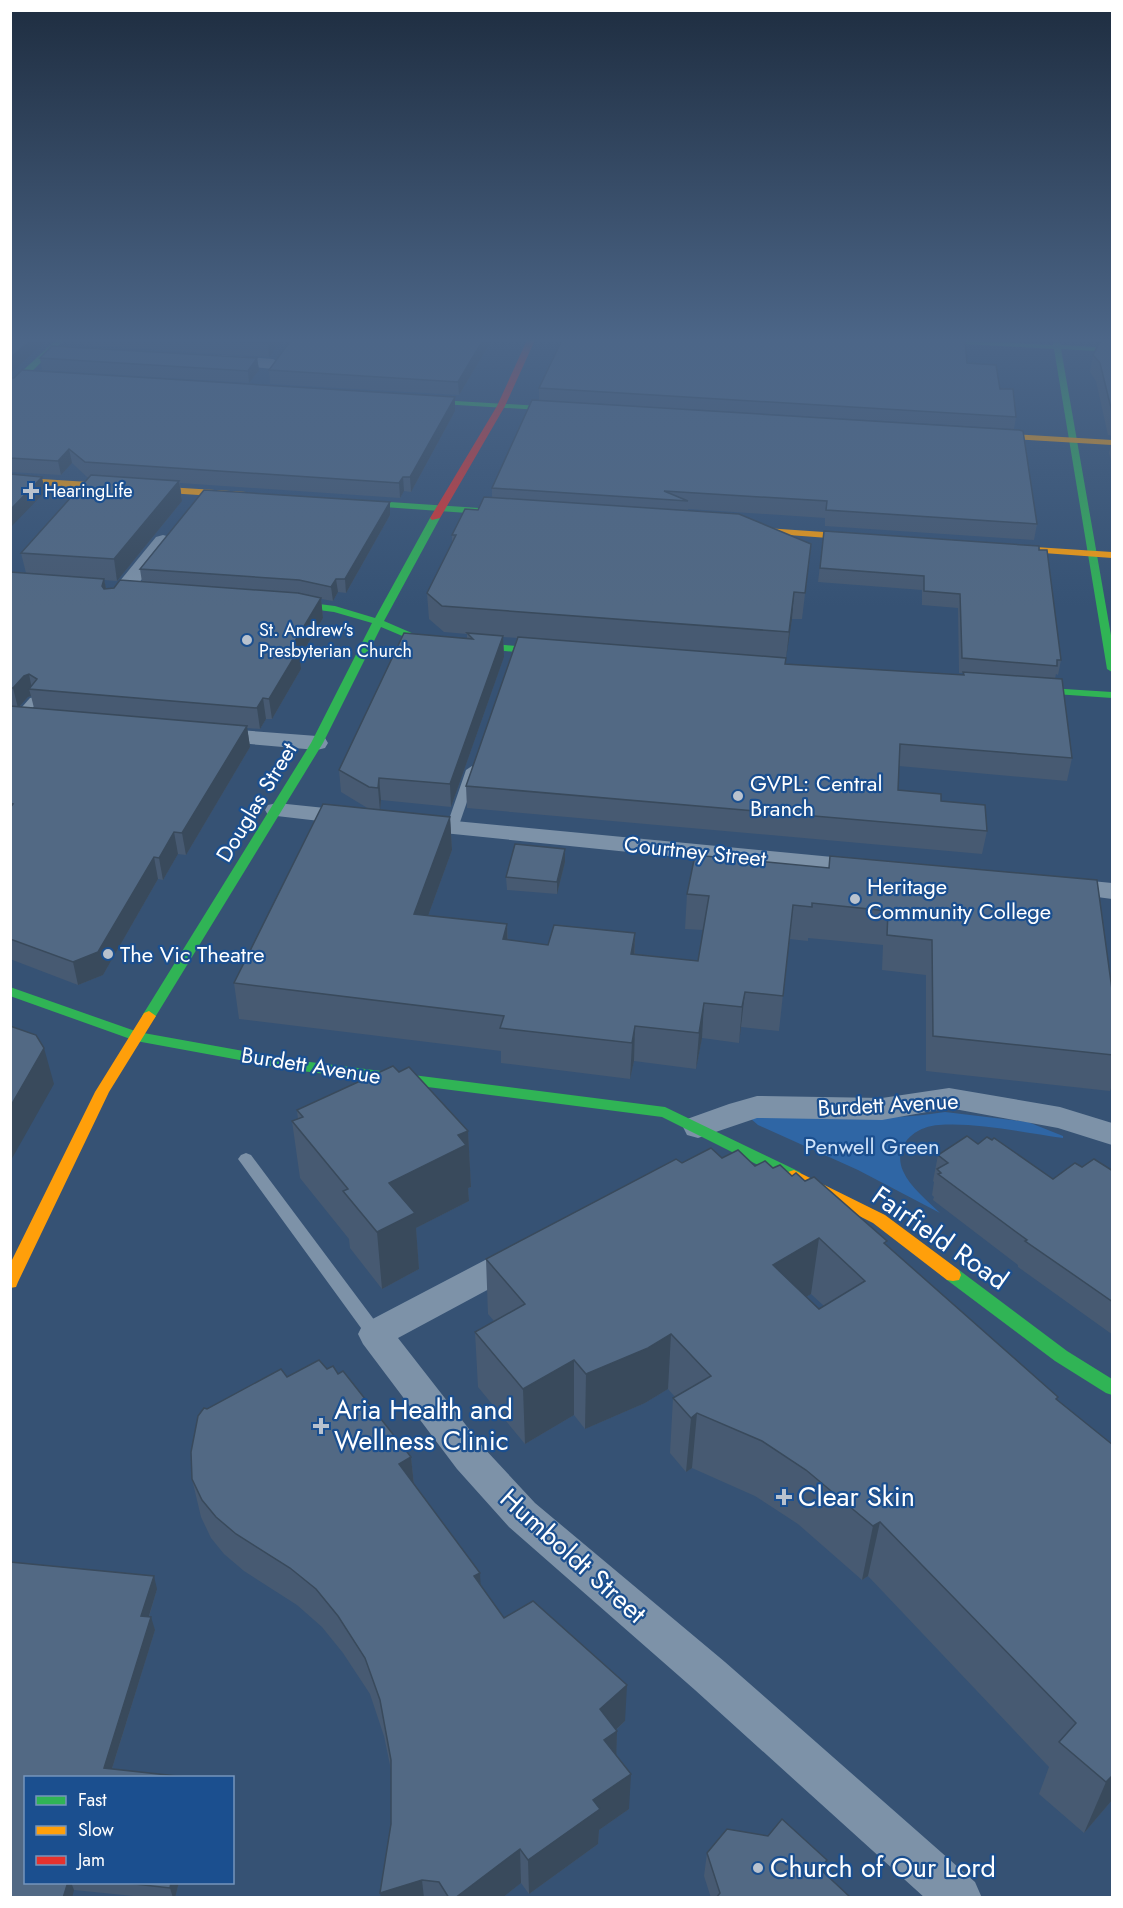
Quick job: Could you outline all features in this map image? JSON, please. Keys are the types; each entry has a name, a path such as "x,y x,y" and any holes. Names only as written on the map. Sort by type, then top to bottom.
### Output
{"main road":[{"name":"Douglas Street","path":"10,1282 102,1092 278,810 317,743 378,622 487,429"},
{"path":"1072,429 1113,669"},
{"path":"962,434 1113,443"},
{"path":"10,480 262,496"},
{"path":"333,501 525,514"},
{"path":"721,528 883,539"},
{"path":"988,547 1113,555"},
{"path":"265,601 335,609 378,622 419,640 512,655 574,654"},
{"path":"1008,688 1113,695"},
{"path":"10,991 136,1036"},
{"name":"Burdett Avenue","path":"136,1036 294,1065 665,1112"},
{"name":"Fairfield Road","path":"665,1112 879,1219 1060,1356 1113,1388"}],"street":[{"path":"188,509 202,492"},
{"path":"120,592 174,527"},
{"path":"14,717 37,710"},
{"path":"190,733 317,743"},
{"name":"Courtney Street","path":"278,810 892,870"},
{"path":"1043,884 1113,891"},
{"name":"Burdett Avenue","path":"698,1127 757,1107 882,1109 949,1098 1010,1107 1060,1118 1113,1134"},
{"path":"701,1161 733,1144"},
{"path":"375,1334 543,1245"},
{"name":"Humboldt Street","path":"375,1334 470,1458 522,1515 710,1676 960,1898"}],"lane":[{"path":"452,828 475,760"},
{"name":"Humboldt Street","path":"246,1159 375,1334"}],"green space":[{"name":"Penwell Green","path":"945,1112 1028,1122 1063,1136 1063,1138 984,1126 953,1124 930,1126 914,1133 903,1146 900,1162 906,1177 940,1213 858,1170 758,1125 750,1118 754,1115 873,1118"}],"building":[{"path":"10,429 437,429 410,477 403,477 399,483 85,462 69,449 58,461 10,458"},
{"path":"519,429 1019,430 1023,431 1037,524 826,510 827,501 664,491 688,501 492,488"},
{"path":"10,474 42,477 10,510"},
{"path":"91,475 179,481 114,559 21,553"},
{"path":"204,490 390,502 345,579 336,579 331,587 299,580 140,569"},
{"path":"484,497 739,514 811,544 805,593 794,592 789,632 442,606 427,593 456,535 452,535 465,509 478,510"},
{"path":"824,531 1039,546 1039,550 1047,550 1061,660 1057,660 1057,666 962,658 960,594 924,591 924,576 820,568"},
{"path":"10,572 104,579 102,586 104,589 114,588 120,580 298,593 321,598 291,648 299,649 269,699 263,698 257,708 29,689 37,679 29,674 10,688"},
{"path":"404,633 473,639 467,633 503,636 450,784 379,778 378,788 369,787 339,770"},
{"path":"518,637 786,658 785,664 1062,679 1072,758 900,744 898,790 941,794 941,801 985,805 987,831 466,786"},
{"path":"10,706 247,726 182,833 174,832 159,858 154,857 98,952 73,962 10,939 10,808 13,804 10,803"},
{"path":"323,804 450,817 414,914 507,924 503,939 548,945 554,925 635,933 631,954 698,961 709,896 687,894 695,855 829,868 830,856 1097,880 1113,997 1113,1055 933,1036 932,940 887,935 888,911 812,903 812,907 793,905 783,996 745,992 742,1007 704,1003 699,1033 635,1026 632,1043 500,1028 504,1016 234,983"},
{"path":"515,844 565,849 557,882 506,877"},
{"path":"10,1026 36,1035 44,1048 10,1107"},
{"path":"393,1066 399,1072 409,1067 468,1131 458,1135 466,1145 389,1183 415,1213 377,1232 343,1191 348,1189 292,1121 303,1117 297,1110"},
{"path":"967,1136 978,1144 987,1137 992,1140 994,1138 1053,1179 1075,1163 1082,1167 1094,1159 1113,1171 1113,1302 1025,1241 1027,1240 938,1174 941,1173 937,1169 948,1163 938,1155"},
{"path":"711,1148 722,1158 738,1150 755,1166 765,1161 773,1168 780,1165 792,1176 796,1173 805,1181 814,1177 887,1241 884,1243 1058,1397 1056,1399 1113,1445 1113,1775 1106,1782 1059,1742 1076,1723 880,1522 873,1526 806,1470 762,1441 697,1413 691,1418 673,1398 711,1376 671,1334 648,1348 586,1374 574,1360 523,1389 475,1332 525,1304 486,1259 676,1159 682,1163","holes":["819,1238 865,1281 819,1309 773,1265"]},
{"path":"319,1360 327,1369 333,1366 338,1374 343,1371 411,1457 399,1464 480,1573 474,1576 504,1618 533,1601 627,1685 600,1709 617,1731 604,1740 631,1774 593,1800 600,1809 528,1860 520,1849 455,1898 449,1898 439,1882 422,1880 380,1893 391,1824 391,1760 380,1700 365,1658 338,1616 316,1589 290,1568 236,1534 216,1517 202,1500 192,1479 191,1452 198,1416 204,1408 207,1409 281,1369 287,1377"},
{"path":"10,1562 154,1576 141,1616 151,1617 104,1768 177,1776 24,1776 24,1884 67,1884 63,1898 10,1898"},
{"path":"782,1819 827,1860 820,1869 851,1898 716,1898 720,1893 707,1853 727,1829 768,1836"},
{"path":"135,1884 171,1884 170,1888"}],"traffic: fast":[{"path":"1071,429 1112,669"},
{"path":"345,502 509,513"},
{"path":"149,1016 317,743 378,622 435,518"},
{"path":"279,602 335,609 378,622 419,640 559,653"},
{"path":"1017,689 1112,695"},
{"path":"10,991 136,1036 294,1065 665,1112 794,1176"},
{"path":"953,1275 1061,1356 1112,1388"}],"traffic: slow":[{"path":"981,435 1112,443"},
{"path":"10,480 246,495"},
{"path":"737,529 868,538"},
{"path":"1004,548 1112,555"},
{"path":"10,1282 102,1092 149,1016"},
{"path":"794,1176 879,1219 953,1275"}],"traffic: jam":[{"path":"435,518 487,429"}],"place":[{"name":"HearingLife","path":"31,491"},
{"name":"St. Andrew's Presbyterian Church","path":"247,640"},
{"name":"GVPL: Central Branch","path":"738,796"},
{"name":"Heritage Community College","path":"855,899"},
{"name":"The Vic Theatre","path":"108,954"},
{"name":"Aria Health and Wellness Clinic","path":"321,1426"},
{"name":"Clear Skin","path":"784,1497"},
{"name":"Church of Our Lord","path":"758,1868"}]}
